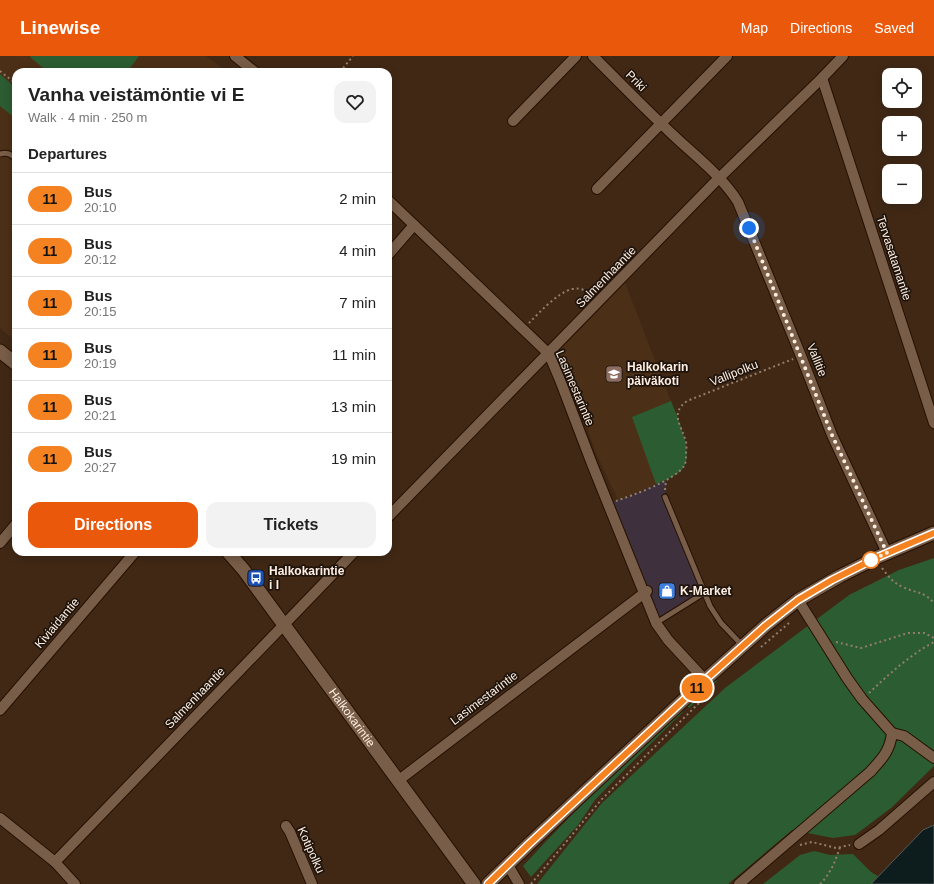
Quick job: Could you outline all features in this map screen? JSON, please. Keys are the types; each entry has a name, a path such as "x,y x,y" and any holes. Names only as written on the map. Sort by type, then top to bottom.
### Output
{"street":[{"path":"235,56 250,68"},
{"path":"513,121 576,56"},
{"name":"Priki","path":"594,56 661,124 719,178"},
{"path":"597,189 727,56"},
{"name":"Salmenhaantie","path":"392,513 549,354 719,178 843,56"},
{"name":"Tervasatamantie","path":"822,78 934,423"},
{"name":"Vallitie","path":"719,178 738,202 799,349 832,435 886,559"},
{"name":"Lasimestarintie","path":"392,204 549,354 592,464 645,592 656,623 668,640 705,680"},
{"path":"392,250 414,225"},
{"path":"0,351 12,361"},
{"path":"0,543 12,529"},
{"path":"488,884 705,680 765,626 801,605 840,576 886,559 934,533"},
{"name":"Kiviaidantie","path":"0,710 132,556"},
{"name":"Halkokarintie","path":"232,556 284,624 474,884"},
{"name":"Salmenhaantie","path":"55,862 350,556"},
{"name":"Lasimestarintie","path":"399,780 645,592"},
{"path":"801,605 862,699 892,732 904,736 934,758"},
{"path":"739,884 870,772 887,753 892,740 892,732"},
{"path":"859,844 879,830 934,782"},
{"path":"0,818 55,862 75,884"},
{"name":"Kotipolku","path":"286,826 312,884"},
{"path":"508,865 519,884"}],"lane":[{"path":"0,154 5,153 12,155"},
{"path":"665,497 710,606 722,623 743,646"},
{"path":"656,623 704,593"}],"path":[{"path":"343,68 352,56"},
{"path":"0,71 12,81"},
{"path":"527,325 559,296 572,289 584,289 594,295"},
{"name":"Vallipolku","path":"666,480 685,465 686,443 677,417 681,406 687,402 795,358"},
{"path":"611,502 666,480 665,497"},
{"path":"876,569 881,567 886,559"},
{"path":"881,567 891,580 904,588 927,595 934,603"},
{"path":"756,651 801,605"},
{"path":"821,638 861,648 908,633 924,633 934,638"},
{"path":"862,699 891,672 920,650 934,642"},
{"path":"531,884 601,800 704,697"},
{"path":"796,848 800,845 812,842 836,848 859,844"},
{"path":"820,884 824,880 836,859 840,847"}],"shaded area":[{"path":"0,56 206,56 222,68 12,68 12,338 0,328"},
{"name":"Halkokarin päiväkoti","path":"625,283 677,417 686,443 686,458 685,465 666,480 618,500 595,451 577,396 559,351"},
{"path":"666,480 665,497 704,593 661,619 653,604 611,502 628,497"},
{"path":"934,825 934,884 871,884 923,830"}],"green space":[{"path":"139,56 130,68 43,68 30,57"},
{"path":"0,74 12,84 12,116 0,106"},
{"path":"671,401 683,433 687,450 687,458 683,469 680,472 656,484 632,417"},
{"path":"934,558 934,766 891,808 855,835 833,838 792,830 728,884 537,884 602,803 725,688 849,595 899,570"},
{"path":"715,679 717,681 689,708 687,706"},
{"path":"682,710 683,712 595,800 578,825 531,877 523,866 581,806"},
{"path":"814,851 830,855 853,854 871,872 878,876 871,884 763,884 800,855"}],"bus line":[{"name":"11","path":"488,884 705,680 765,626 798,600 832,580 878,557 934,533"}],"place":[{"name":"Halkokarin päiväkoti","path":"614,374"},
{"name":"Halkokarintie i I","path":"256,578"},
{"name":"K-Market","path":"667,591"}],"route":[{"path":"749,228 832,435 887,553 865,563 871,560"}]}
